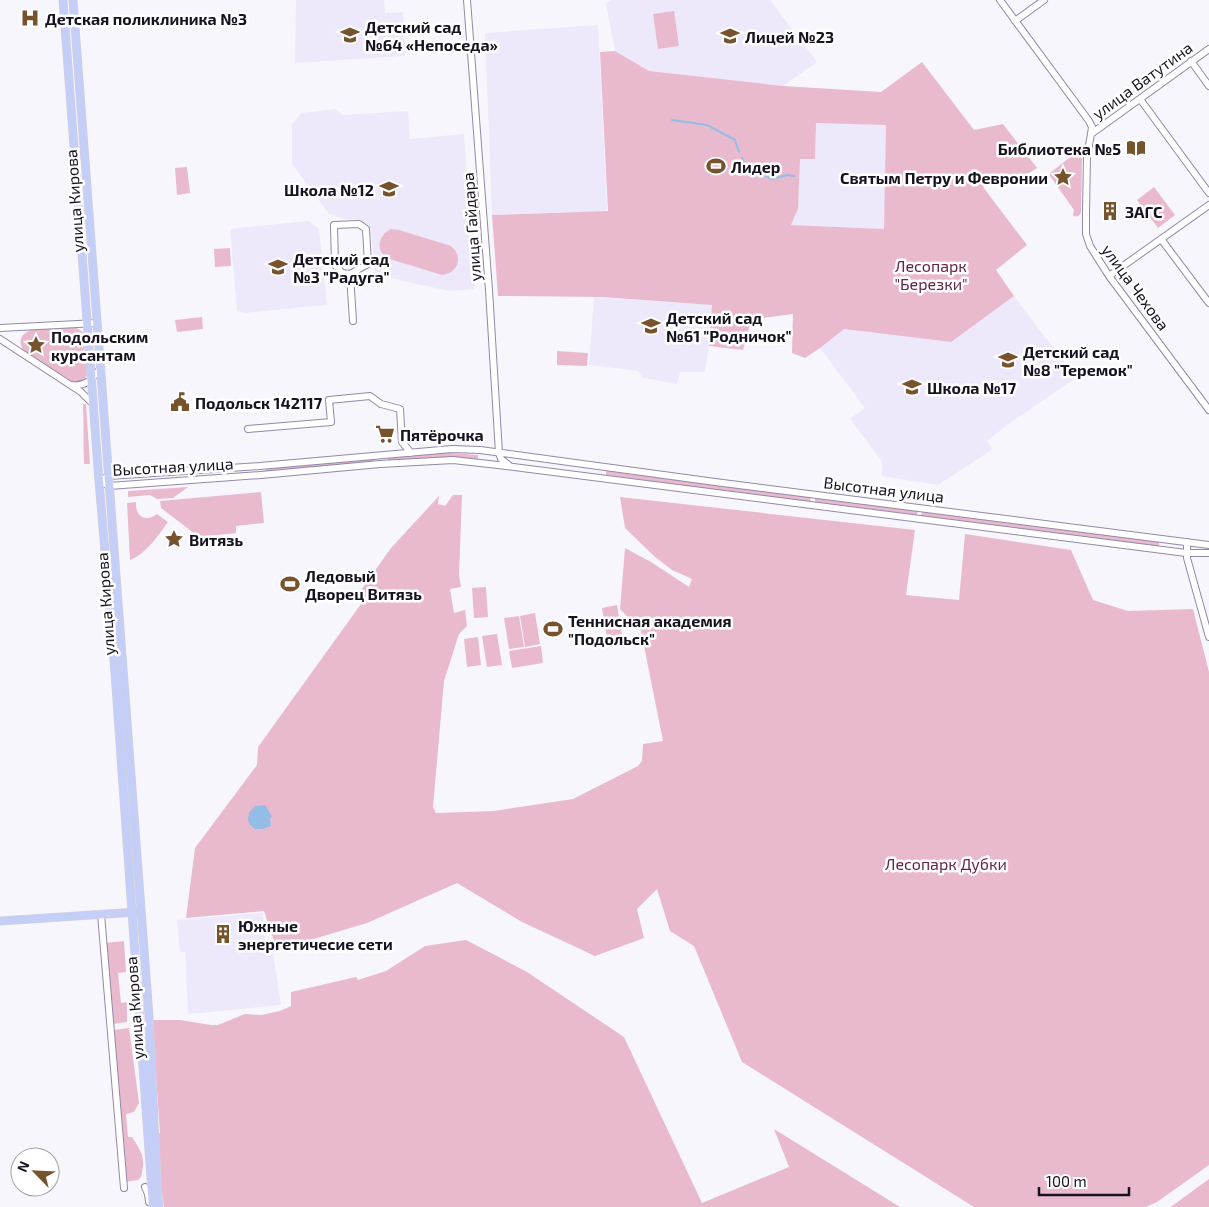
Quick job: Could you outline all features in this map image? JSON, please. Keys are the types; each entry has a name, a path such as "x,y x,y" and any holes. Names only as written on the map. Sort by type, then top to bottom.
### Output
{"main road":[{"name":"улица Кирова","path":"63,0 132,912 152,1205"},
{"name":"улица Кирова","path":"73,0 142,912 159,1207"},
{"path":"0,921 142,912"}],"street":[{"name":"улица Гайдара","path":"467,0 489,290 499,453"},
{"path":"1000,0 1089,121 1092,127 1092,134"},
{"path":"1015,21 1044,0"},
{"name":"улица Ватутина","path":"1092,134 1209,48"},
{"path":"1191,62 1209,86"},
{"path":"1140,99 1209,193"},
{"name":"улица Чехова","path":"1092,134 1088,156 1086,199 1086,234 1090,246 1109,276 1209,410"},
{"path":"1109,276 1209,205"},
{"path":"359,224 366,229 368,264 350,274 342,273 335,265 334,225 359,224"},
{"path":"1161,239 1209,303"},
{"path":"350,274 353,321"},
{"path":"0,328 97,323"},
{"path":"0,340 81,392 93,404"},
{"path":"70,385 80,385 92,380 100,368"},
{"path":"248,429 331,422 329,400 370,396 381,404 400,409 402,442 411,453"},
{"name":"Высотная улица","path":"99,481 109,476 260,466 452,449 499,453 1209,545"},
{"path":"484,463 496,458 499,453"},
{"path":"499,453 505,463 511,466"},
{"path":"382,455 382,465"},
{"name":"Высотная улица","path":"99,481 109,486 453,460 1186,553 1209,553"},
{"path":"575,475 576,463"},
{"path":"260,466 261,475"},
{"path":"1188,542 1186,553 1209,637"},
{"path":"1189,566 1195,556 1201,553"},
{"path":"101,914 124,1188"},
{"name":"улица Кирова","path":"145,1187 152,1205"}],"shaded area":[{"name":"Детский сад №64 «Непоседа»","path":"296,0 384,0 385,13 403,12 405,56 295,63"},
{"path":"612,0 770,0 817,62 783,86 649,71 615,51 606,4"},
{"path":"598,25 607,211 492,215 485,33"},
{"name":"Школа №12","path":"336,109 343,115 408,111 410,139 464,134 475,289 450,291 376,273 374,270 371,229 358,220 344,219 329,214 292,164 292,125 301,113"},
{"path":"816,122 886,125 885,229 791,225 798,209 800,159 815,159"},
{"name":"Детский сад №3 \"Радуга\"","path":"309,221 319,229 327,305 245,313 237,311 230,229"},
{"name":"Школа №17","path":"1014,296 1076,378 1007,425 987,441 993,449 938,485 882,476 882,461 850,419 865,408 820,348 844,329 951,342"},
{"name":"Детский сад №61 \"Родничок\"","path":"594,297 713,305 705,372 680,372 677,384 643,378 638,371 589,365"},
{"path":"263,913 265,946 272,946 281,1005 188,1014 185,952 180,952 177,920"}],"green space":[{"path":"674,11 679,46 658,49 653,14"},
{"name":"Лесопарк \"Березки\"","path":"615,51 649,71 783,86 881,92 922,62 974,130 1003,124 1037,168 1013,183 1001,173 983,187 1027,245 996,270 1014,296 951,342 844,329 805,358 792,353 793,314 761,318 750,325 743,350 709,346 712,305 602,297 498,296 492,215 608,211 600,52","holes":["816,123 886,125 884,229 791,225 798,209 800,159 815,159"]},
{"path":"1078,151 1082,155 1081,213 1076,216 1073,215 1074,210 1050,176 1050,173"},
{"path":"187,167 190,193 177,195 175,168"},
{"path":"1154,187 1175,215 1158,228 1137,200"},
{"path":"391,229 451,246 455,250 458,259 455,268 448,274 442,275 387,258 380,250 380,243 383,236"},
{"path":"230,248 231,266 215,267 214,249"},
{"path":"202,317 203,329 177,332 175,320"},
{"path":"48,327 75,327 83,332 87,375 83,381 76,383 71,381 23,350 21,341 23,335 29,331"},
{"path":"557,351 588,353 587,366 557,365"},
{"path":"83,404 86,404 90,464 84,464"},
{"path":"450,453 478,455 478,459 450,457 389,461 388,459 388,457"},
{"path":"373,459 374,462 266,471 265,469 266,467"},
{"path":"606,471 811,497 810,502 606,475"},
{"path":"188,487 173,498 157,499 150,495 128,497 128,491"},
{"path":"261,492 264,523 236,526 236,533 199,537 161,508 160,501"},
{"name":"Лесопарк Дубки","path":"453,495 462,495 459,575 461,587 450,589 454,613 465,610 467,626 459,634 444,681 433,807 436,813 494,811 573,799 638,766 642,761 643,744 663,741 641,631 620,609 625,548 651,562 689,587 692,579 672,570 654,556 625,528 620,497 915,530 906,595 959,600 965,534 1071,550 1093,600 1128,611 1193,609 1209,672 1209,1165 1157,1202 1146,1207 974,1207 742,1062 694,946 670,931 657,889 637,909 644,938 595,956 522,922 457,883 367,923 277,950 264,911 186,918 195,848 257,765 258,747 361,604 359,593 391,548 439,496 438,504 445,506"},
{"path":"815,498 918,511 917,515 815,502"},
{"path":"136,502 137,511 142,517 149,518 157,514 168,522 147,549 130,560 127,503"},
{"path":"922,512 1159,542 1159,546 921,516"},
{"path":"486,587 488,617 474,618 472,588"},
{"path":"617,605 622,636 607,638 602,608"},
{"path":"535,613 540,644 525,647 520,616"},
{"path":"519,616 524,647 509,649 504,618"},
{"path":"497,634 502,665 487,667 482,636"},
{"path":"478,637 481,665 467,667 464,639"},
{"path":"541,646 543,663 512,668 509,651"},
{"path":"466,940 527,972 624,1037 702,1203 789,1167 774,1129 900,1207 164,1207 157,1133 160,1133 152,1020 180,1020 218,1025 245,1014 261,1015 280,1011 291,1006 291,992 356,977 358,980 386,971 425,946"},
{"path":"124,941 126,972 118,973 121,1003 127,1002 127,1022 113,1024 105,943"},
{"path":"129,1028 139,1103 134,1112 126,1114 128,1137 132,1137 138,1147 143,1165 141,1177 138,1180 125,1182 113,1030"},
{"path":"1209,1179 1209,1207 1171,1207 1172,1206"}],"water":[{"path":"265,805 272,816 270,819 271,826 255,829 249,824 249,813 255,806"}],"waterway":[{"path":"672,120 707,125 735,140 739,152"},
{"path":"742,158 745,165 772,179 787,175 794,176"}],"place":[{"name":"Детская поликлиника №3","path":"30,18"},
{"name":"Детский сад №64 «Непоседа»","path":"350,35"},
{"name":"Лицей №23","path":"730,36"},
{"name":"Библиотека №5","path":"1136,148"},
{"name":"Лидер","path":"716,166"},
{"name":"Святым Петру и Февронии","path":"1063,177"},
{"name":"Школа №12","path":"389,189"},
{"name":"ЗАГС","path":"1110,211"},
{"name":"Детский сад №3 \"Радуга\"","path":"278,267"},
{"name":"Детский сад №61 \"Родничок\"","path":"651,326"},
{"name":"Подольским курсантам","path":"36,345"},
{"name":"Детский сад №8 \"Теремок\"","path":"1008,360"},
{"name":"Школа №17","path":"912,387"},
{"name":"Подольск 142117","path":"180,402"},
{"name":"Пятёрочка","path":"385,434"},
{"name":"Витязь","path":"174,539"},
{"name":"Ледовый Дворец Витязь","path":"290,584"},
{"name":"Теннисная академия \"Подольск\"","path":"553,629"},
{"name":"Южные энергетичесие сети","path":"223,934"}]}
